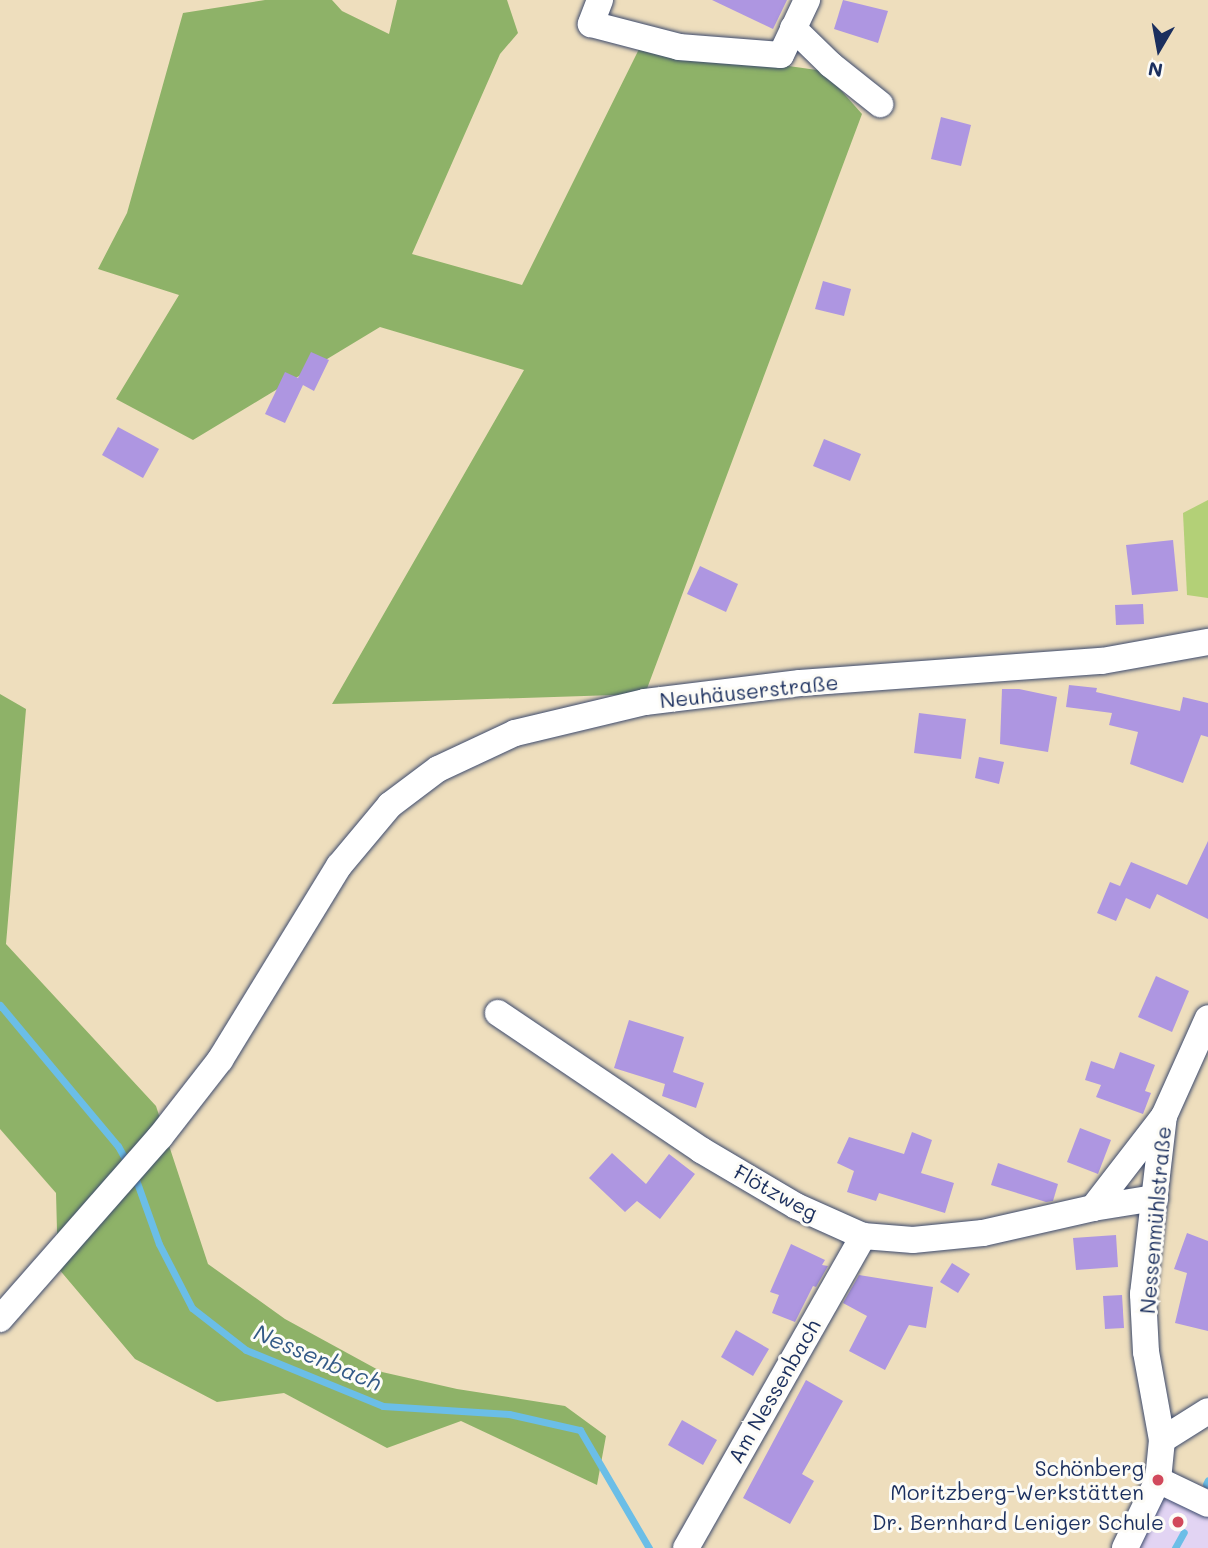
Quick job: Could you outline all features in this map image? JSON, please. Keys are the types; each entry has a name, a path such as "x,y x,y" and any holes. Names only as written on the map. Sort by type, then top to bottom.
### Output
{"street":[{"path":"595,12 678,47 781,55 807,0"},
{"path":"793,28 831,65 880,104"},
{"name":"Neuhäuserstraße","path":"0,1319 160,1137 220,1060 339,866 390,805 438,769 515,733 645,702 800,683 1102,661 1208,642"},
{"name":"Flötzweg","path":"498,1013 701,1150 796,1206 863,1236 913,1240 984,1233 1093,1208 1155,1198"},
{"name":"Nessenmühlstraße","path":"1125,1548 1168,1485 1146,1352 1143,1294 1164,1116 1208,1018"},
{"path":"1093,1208 1164,1116"},
{"name":"Am Nessenbach","path":"686,1548 863,1236"},
{"path":"1162,1440 1208,1411"},
{"path":"1168,1485 1208,1504"}],"shaded area":[{"name":"Dr. Bernhard Leniger Schule","path":"1208,1487 1208,1548 1135,1548 1163,1496"}],"green space":[{"path":"265,0 332,0 342,11 389,34 397,0 507,0 518,33 500,54 412,254 522,285 641,45 824,71 862,114 645,694 332,704 524,370 380,327 193,440 116,399 179,295 98,269 127,213 183,13"},
{"path":"1208,500 1208,598 1187,595 1183,513"},
{"path":"0,694 26,709 6,944 156,1106 208,1264 285,1319 382,1372 457,1389 565,1406 606,1436 597,1485 461,1421 387,1448 284,1393 217,1402 135,1359 58,1268 56,1193 0,1129"}],"building":[{"path":"712,0 787,0 773,29"},
{"path":"843,0 888,11 878,43 834,29"},
{"path":"941,117 971,125 961,166 931,159"},
{"path":"823,281 851,289 844,316 815,309"},
{"path":"311,352 329,360 314,391 303,385 285,423 265,414 285,372 298,378"},
{"path":"118,427 159,449 143,478 102,455"},
{"path":"824,439 861,454 850,481 813,466"},
{"path":"1173,540 1178,591 1132,595 1126,545"},
{"path":"700,566 738,584 726,612 687,594"},
{"path":"1143,604 1144,624 1116,625 1115,605"},
{"path":"1069,685 1097,688 1096,692 1180,711 1183,697 1208,703 1208,737 1201,735 1183,783 1130,764 1138,732 1109,725 1112,713 1066,707"},
{"path":"1002,689 1019,689 1057,697 1048,752 1000,744"},
{"path":"919,713 966,719 961,759 914,753"},
{"path":"979,757 1004,762 999,784 975,778"},
{"path":"1208,841 1208,919 1157,894 1150,909 1126,898 1116,921 1097,913 1110,882 1120,886 1131,862 1187,885"},
{"path":"1156,976 1189,991 1172,1032 1138,1017"},
{"path":"629,1020 684,1037 673,1072 704,1083 696,1108 662,1096 665,1084 614,1068"},
{"path":"1120,1052 1155,1065 1145,1091 1151,1093 1143,1114 1096,1097 1101,1085 1085,1080 1091,1061 1114,1069"},
{"path":"1080,1128 1111,1140 1098,1174 1067,1162"},
{"path":"912,1132 932,1140 921,1173 954,1183 945,1213 879,1193 876,1201 847,1192 854,1171 837,1163 849,1137 904,1154"},
{"path":"612,1153 646,1184 669,1154 695,1174 660,1219 637,1201 625,1212 589,1178"},
{"path":"998,1163 1058,1184 1053,1201 1046,1202 991,1185"},
{"path":"1187,1233 1208,1241 1208,1331 1175,1323 1187,1273 1174,1269"},
{"path":"1116,1235 1118,1267 1076,1270 1073,1238"},
{"path":"791,1244 825,1260 822,1265 828,1266 816,1287 813,1286 795,1322 772,1313 779,1295 770,1292"},
{"path":"952,1263 970,1274 958,1293 940,1282"},
{"path":"859,1275 933,1287 926,1328 909,1325 885,1370 849,1351 867,1316 843,1303"},
{"path":"1122,1295 1124,1328 1105,1329 1103,1296"},
{"path":"736,1330 769,1349 753,1376 721,1357"},
{"path":"806,1380 843,1401 802,1474 814,1481 790,1524 743,1498"},
{"path":"682,1420 717,1440 703,1465 668,1445"}],"waterway":[{"name":"Nessenbach","path":"0,1005 118,1146 129,1166"},
{"name":"Nessenbach","path":"135,1177 159,1244 192,1308 246,1350 383,1406 509,1414 580,1430 649,1548"},
{"path":"1206,1484 1208,1480"},
{"path":"1175,1548 1184,1532"}],"place":[{"name":"Schönberg Moritzberg-Werkstätten","path":"1158,1480"},
{"name":"Dr. Bernhard Leniger Schule","path":"1178,1522"}]}
